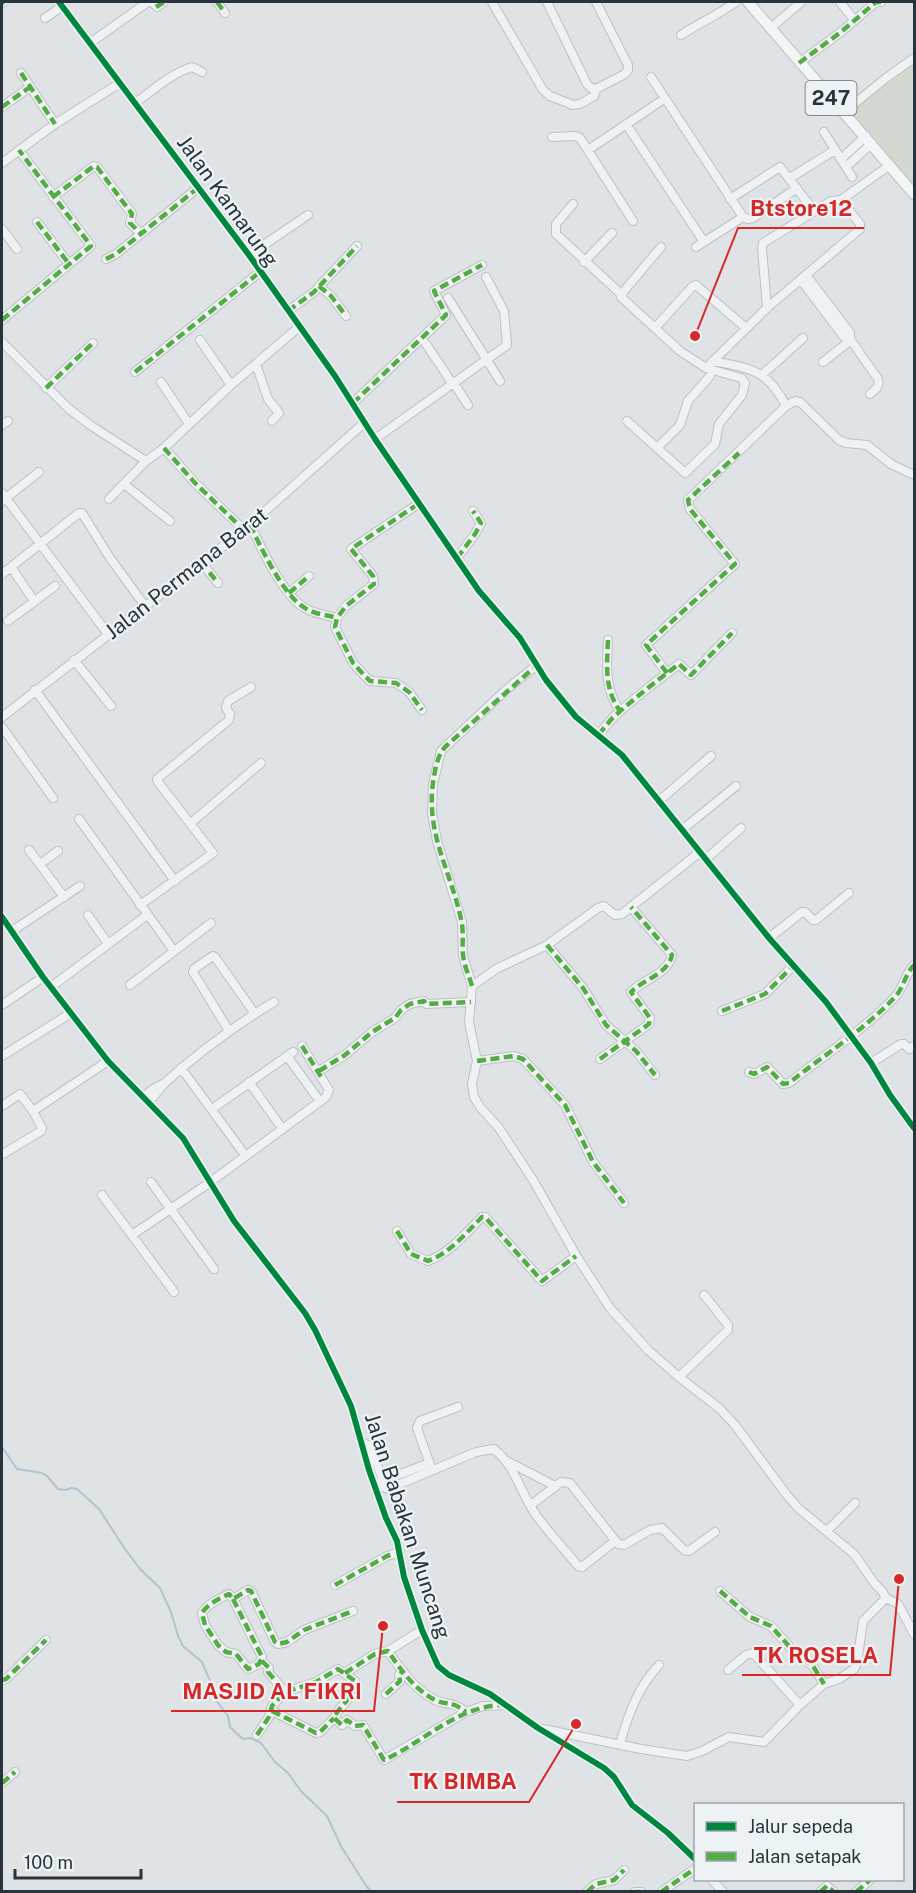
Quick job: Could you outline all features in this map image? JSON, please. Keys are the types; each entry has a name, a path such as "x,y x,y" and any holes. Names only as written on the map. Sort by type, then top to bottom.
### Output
{"main road":[{"name":"247","path":"748,2 915,194"}],"street":[{"path":"90,43 150,2 156,7 164,2"},
{"path":"217,2 225,13"},
{"path":"492,2 543,90 550,96 573,105 580,104 594,96 596,89"},
{"path":"547,2 587,84 596,89 626,74 628,70 628,65 596,2"},
{"path":"681,35 705,19 713,18 736,2"},
{"path":"769,26 801,2"},
{"path":"840,2 851,16"},
{"path":"799,63 876,2 881,2"},
{"path":"45,18 61,4"},
{"name":"Jalan Kamarung","path":"61,4 249,255 479,591 525,645 567,707 588,728 615,748 683,830 769,938 825,1002 871,1063 890,1095 915,1128"},
{"path":"844,112 915,58"},
{"path":"135,104 172,76 186,69 192,67 202,72"},
{"path":"21,73 55,124"},
{"path":"651,77 743,217 753,218 797,188"},
{"path":"2,162 55,124 120,84"},
{"path":"2,107 30,87"},
{"path":"588,150 664,99"},
{"path":"626,124 704,242"},
{"path":"824,132 852,177"},
{"path":"552,137 578,137 633,221"},
{"path":"841,159 869,140"},
{"path":"846,167 869,140"},
{"path":"2,320 90,246 19,150"},
{"path":"790,178 835,150"},
{"path":"767,308 763,243 831,201 841,200 890,165"},
{"path":"53,197 94,166 98,167 127,205 132,214 130,222 141,234"},
{"path":"730,199 777,168 783,169 808,203"},
{"path":"106,259 116,254 199,187"},
{"path":"657,448 680,425 688,401 713,361 767,308 860,229 860,224 841,200"},
{"path":"573,204 556,224 556,234 680,351 708,372 741,378 745,382 742,395 719,424 715,444 685,473 627,421"},
{"path":"249,255 308,215"},
{"path":"696,248 743,217"},
{"path":"37,222 69,264"},
{"path":"2,229 17,249"},
{"path":"584,262 612,233"},
{"path":"288,311 314,292 357,246"},
{"path":"621,294 662,247"},
{"path":"352,403 446,315 434,291 482,264"},
{"path":"135,372 260,272"},
{"path":"375,439 506,346 504,311 486,278"},
{"path":"803,278 830,313 850,333 851,340 878,379 878,388 870,394"},
{"path":"655,328 696,285 746,328"},
{"path":"319,286 331,296 346,316"},
{"path":"766,296 773,299 779,298"},
{"path":"448,298 500,381"},
{"path":"109,499 146,460 164,448 231,385 299,327"},
{"path":"762,375 803,338"},
{"path":"200,340 231,385"},
{"path":"823,362 851,340"},
{"path":"2,342 46,388 90,425 146,460"},
{"path":"46,388 93,343"},
{"path":"426,345 468,405"},
{"path":"713,361 762,375 780,394 786,406"},
{"path":"256,364 268,399 279,413 272,421"},
{"path":"161,382 189,424"},
{"path":"667,674 646,645 735,564 690,509 688,500 786,406 795,401 800,402 839,440 867,445 891,464 915,475"},
{"name":"Jalan Permana Barat","path":"2,717 247,527 364,423"},
{"path":"164,448 195,483 247,527 289,593 306,609 337,618"},
{"path":"39,472 3,497 108,634"},
{"path":"124,484 170,521"},
{"path":"418,504 351,549 373,576 374,584 346,606 337,618 335,627 352,663 370,681 396,683 409,692 422,710"},
{"path":"457,558 481,523 473,511"},
{"path":"2,574 79,513 82,513 145,606"},
{"path":"201,562 218,583"},
{"path":"10,567 34,601"},
{"path":"289,593 309,576"},
{"path":"8,621 55,586"},
{"path":"598,734 620,711 680,664 691,675 732,633"},
{"path":"608,640 607,679 614,703 620,711"},
{"path":"75,660 111,706"},
{"path":"537,665 445,747 438,758 435,770 431,798 432,813 441,858 462,922 463,956 472,986 470,1031 477,1061 472,1092 476,1102 499,1128 533,1180 576,1256 610,1308 648,1350 719,1408 735,1425 798,1508 854,1554 886,1598 898,1604 915,1634"},
{"path":"140,905 213,853 158,779 229,720 230,714 225,708 228,701 251,687"},
{"path":"35,690 175,882"},
{"path":"2,727 53,798"},
{"path":"659,801 711,756"},
{"path":"191,823 261,763"},
{"path":"683,830 736,786"},
{"path":"79,819 174,951"},
{"path":"472,986 496,969 547,945 598,908 604,906 618,916 741,828"},
{"path":"29,850 64,897"},
{"path":"40,864 58,851"},
{"path":"12,931 80,886"},
{"path":"769,938 802,912 816,920 849,893"},
{"path":"600,1059 650,1022 650,1018 632,992 664,970 672,955 631,907"},
{"path":"88,915 108,944"},
{"path":"51,987 147,915"},
{"name":"Jalan Babakan Muncang","path":"2,916 43,977 108,1061 183,1138 234,1221 305,1313 315,1330 351,1406 386,1518 397,1541 404,1577 422,1630 438,1666 443,1672 490,1694 538,1728 604,1768 633,1805 668,1833 694,1858"},
{"path":"130,985 211,923"},
{"path":"547,945 584,988 601,1019 626,1041 655,1075"},
{"path":"229,1031 193,972 213,956 216,957 255,1014"},
{"path":"749,1072 754,1074 767,1067 783,1084 786,1084 894,998 904,986 907,974 915,965"},
{"path":"722,1011 765,994 793,966"},
{"path":"2,1005 43,977"},
{"path":"319,1071 345,1055 410,1005 424,1001 426,1004 471,1002"},
{"path":"146,1100 229,1031 274,1002"},
{"path":"2,1056 71,1012"},
{"path":"871,1063 901,1044 909,1049 915,1046"},
{"path":"132,1235 209,1183 326,1097 329,1090 302,1046"},
{"path":"212,1109 290,1054 316,1096"},
{"path":"477,1061 514,1056 523,1059 566,1105 592,1162 624,1203"},
{"path":"33,1111 108,1061"},
{"path":"182,1068 242,1151"},
{"path":"249,1082 279,1124"},
{"path":"2,1106 20,1094 41,1125 41,1131 3,1154"},
{"path":"151,1182 214,1269"},
{"path":"102,1195 174,1292"},
{"path":"397,1231 411,1254 428,1261 449,1249 482,1217 485,1217 542,1281 576,1256"},
{"path":"679,1377 728,1330 728,1326 704,1295"},
{"path":"430,1466 417,1428 418,1424 420,1421 458,1407"},
{"path":"362,1443 369,1445 384,1488 388,1488 395,1480 430,1466 488,1448 494,1449 504,1459 535,1514 580,1567 615,1541"},
{"path":"504,1459 555,1486"},
{"path":"531,1505 561,1482 570,1483 615,1541 624,1545 650,1530 662,1528 684,1550 689,1551 715,1532"},
{"path":"826,1531 855,1503"},
{"path":"335,1585 387,1556 400,1552"},
{"path":"233,1599 249,1590 253,1593 278,1644 287,1642 304,1630 353,1611"},
{"path":"720,1591 750,1617 771,1626 796,1654 813,1666 825,1684"},
{"path":"262,1661 248,1669 236,1654 220,1648 205,1625 202,1613 204,1609 229,1594 262,1661 269,1668 268,1672 285,1692"},
{"path":"538,1728 687,1756 729,1737 764,1742 800,1705 825,1684 839,1679 854,1669 857,1663 863,1621 878,1603 886,1598"},
{"path":"345,1673 375,1654 388,1651 422,1630"},
{"path":"2,1680 6,1679 46,1640"},
{"path":"388,1651 414,1686 433,1699 454,1704 466,1712"},
{"path":"728,1670 746,1655 753,1653 800,1705"},
{"path":"620,1744 627,1718 645,1680 659,1665"},
{"path":"257,1735 272,1711 272,1706 285,1692 316,1682 338,1669 355,1681 356,1686 351,1696 320,1732 316,1733 272,1711"},
{"path":"386,1694 400,1681 399,1675 403,1671"},
{"path":"333,1718 342,1725 347,1720 355,1726 363,1725 382,1759 386,1760 466,1712 483,1706 506,1705"},
{"path":"2,1783 15,1772"},
{"path":"587,1892 596,1884 614,1880 624,1870"},
{"path":"661,1892 694,1870"},
{"path":"856,1892 869,1881"},
{"path":"635,1892 641,1892"}],"shaded area":[{"path":"914,62 914,186 850,112"}],"waterway":[{"path":"2,1447 17,1469 42,1473 58,1489 77,1489 99,1509 140,1569 160,1588 183,1646 202,1662 215,1699 228,1716 230,1727 243,1739 250,1738 261,1743 301,1791 327,1816 342,1848 372,1892"}],"marked path":[{"path":"156,7 164,2"},
{"path":"217,2 225,13"},
{"path":"799,63 876,2 881,2"},
{"path":"21,73 55,124"},
{"path":"2,107 30,87"},
{"path":"2,320 91,246 19,150"},
{"path":"53,197 94,166 97,167 132,214 130,223 141,234"},
{"path":"106,259 116,254 199,187"},
{"path":"37,222 69,264"},
{"path":"288,311 314,292 357,246"},
{"path":"353,403 446,315 434,291 482,265"},
{"path":"135,372 260,272"},
{"path":"319,286 331,296 346,316"},
{"path":"46,388 93,343"},
{"path":"164,448 195,483 244,530"},
{"path":"667,673 646,645 735,564 690,509 688,500 739,453"},
{"path":"418,504 351,549 373,576 374,584 346,606 337,618 335,627 353,663 370,681 396,683 409,692 422,710"},
{"path":"457,558 481,523 473,511"},
{"path":"250,525 273,570 297,602 312,612 337,618"},
{"path":"201,562 218,583"},
{"path":"289,593 309,576"},
{"path":"598,734 614,716 679,664 691,675 732,633"},
{"path":"608,640 609,685 620,711"},
{"path":"472,986 464,959 461,919 432,815 435,772 439,757 445,747 537,665"},
{"path":"600,1059 649,1024 650,1018 631,992 661,972 670,962 672,955 631,907"},
{"path":"547,945 583,988 606,1025 636,1051 655,1075"},
{"path":"749,1072 754,1074 767,1067 783,1084 789,1083 883,1009 898,993 914,965"},
{"path":"722,1011 765,994 793,966"},
{"path":"319,1071 345,1055 410,1004 424,1001 426,1004 471,1002"},
{"path":"302,1046 323,1080"},
{"path":"477,1061 514,1056 523,1059 565,1105 593,1162 624,1203"},
{"path":"397,1231 411,1254 428,1261 451,1248 482,1217 485,1217 542,1281 576,1256"},
{"path":"335,1585 387,1556 400,1552"},
{"path":"233,1599 262,1657 259,1664 248,1669 236,1654 226,1652 218,1645 205,1625 202,1613 217,1600 229,1594 233,1599 248,1590 251,1591 278,1644 287,1642 304,1630 353,1611"},
{"path":"720,1591 750,1617 771,1626 796,1654 813,1666 824,1684"},
{"path":"2,1680 6,1679 46,1640"},
{"path":"345,1673 375,1654 388,1651 414,1685 427,1696 439,1702 457,1706 466,1712"},
{"path":"262,1661 285,1692"},
{"path":"257,1735 269,1717 272,1706 285,1692 316,1682 338,1669 355,1681 355,1686 351,1696 334,1718 342,1725 347,1720 355,1726 363,1725 384,1760 471,1711 503,1705"},
{"path":"386,1694 400,1681 399,1675 403,1671"},
{"path":"272,1711 316,1733 334,1718"},
{"path":"2,1783 15,1772"},
{"path":"661,1892 694,1869"},
{"path":"587,1892 596,1884 614,1880 624,1870"},
{"path":"856,1892 869,1881"},
{"path":"820,1892 827,1886 834,1892"},
{"path":"635,1892 641,1892"}],"cycle path":[{"path":"59,2 249,255 335,376 375,439 479,591 520,638 546,680 576,717 622,755 769,938 826,1002 871,1063 890,1095 914,1128"},
{"path":"2,917 43,977 108,1061 183,1138 234,1221 305,1313 315,1330 351,1406 369,1470 397,1541 404,1577 422,1630 438,1666 449,1675 490,1694 538,1728 604,1768 614,1777 632,1805 668,1833 694,1858"}],"place":[{"name":"Btstore12","path":"695,336"},
{"name":"TK ROSELA","path":"899,1579"},
{"name":"MASJID AL FIKRI","path":"383,1626"},
{"name":"TK BIMBA","path":"576,1724"}]}
